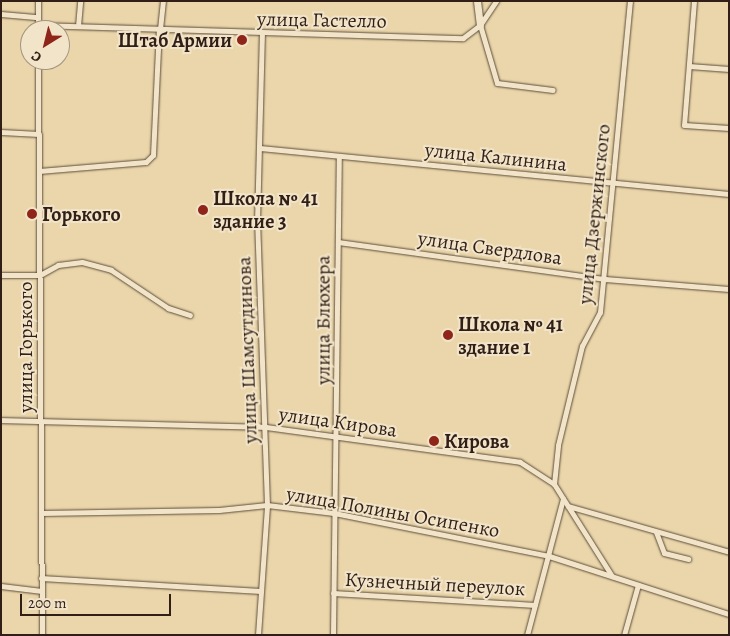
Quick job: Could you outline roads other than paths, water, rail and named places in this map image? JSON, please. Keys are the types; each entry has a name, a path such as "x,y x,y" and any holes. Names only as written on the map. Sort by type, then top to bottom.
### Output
{"street":[{"path":"38,1 38,20"},
{"path":"78,26 80,1"},
{"path":"39,171 146,162 153,155 163,1"},
{"path":"477,1 480,26 497,83 553,90"},
{"name":"улица Гастелло","path":"70,26 464,38 480,26 496,1"},
{"name":"улица Дзержинского","path":"554,484 558,446 577,364 600,312 605,279 630,1"},
{"path":"694,1 684,125 729,128"},
{"path":"1,14 38,16"},
{"name":"улица Шамсутдинова","path":"258,635 267,505 258,222 262,33"},
{"path":"689,66 729,69"},
{"name":"улица Горького","path":"38,70 42,635"},
{"path":"1,132 39,134"},
{"name":"улица Калинина","path":"260,148 614,185 729,194"},
{"name":"улица Блюхера","path":"333,635 334,513 338,436 339,156"},
{"name":"улица Свердлова","path":"338,242 605,279 729,289"},
{"path":"1,275 40,275 58,265 82,262 112,270 168,308 190,315"},
{"name":"улица Кирова","path":"1,420 266,427 520,462 554,484 613,577"},
{"path":"527,635 563,499"},
{"name":"улица Полины Осипенко","path":"41,512 219,510 267,505 334,513 549,556 729,614"},
{"path":"568,506 729,552"},
{"path":"656,531 664,552 688,560"},
{"path":"42,578 261,591"},
{"path":"624,635 638,585"},
{"path":"1,586 42,590"},
{"name":"Кузнечный переулок","path":"334,592 535,605"}],"place":[{"name":"Штаб Армии","path":"242,40"},
{"name":"Школа № 41 здание 3","path":"203,210"},
{"name":"Горького","path":"32,214"},
{"name":"Школа № 41 здание 1","path":"448,335"},
{"name":"Кирова","path":"434,441"}]}
